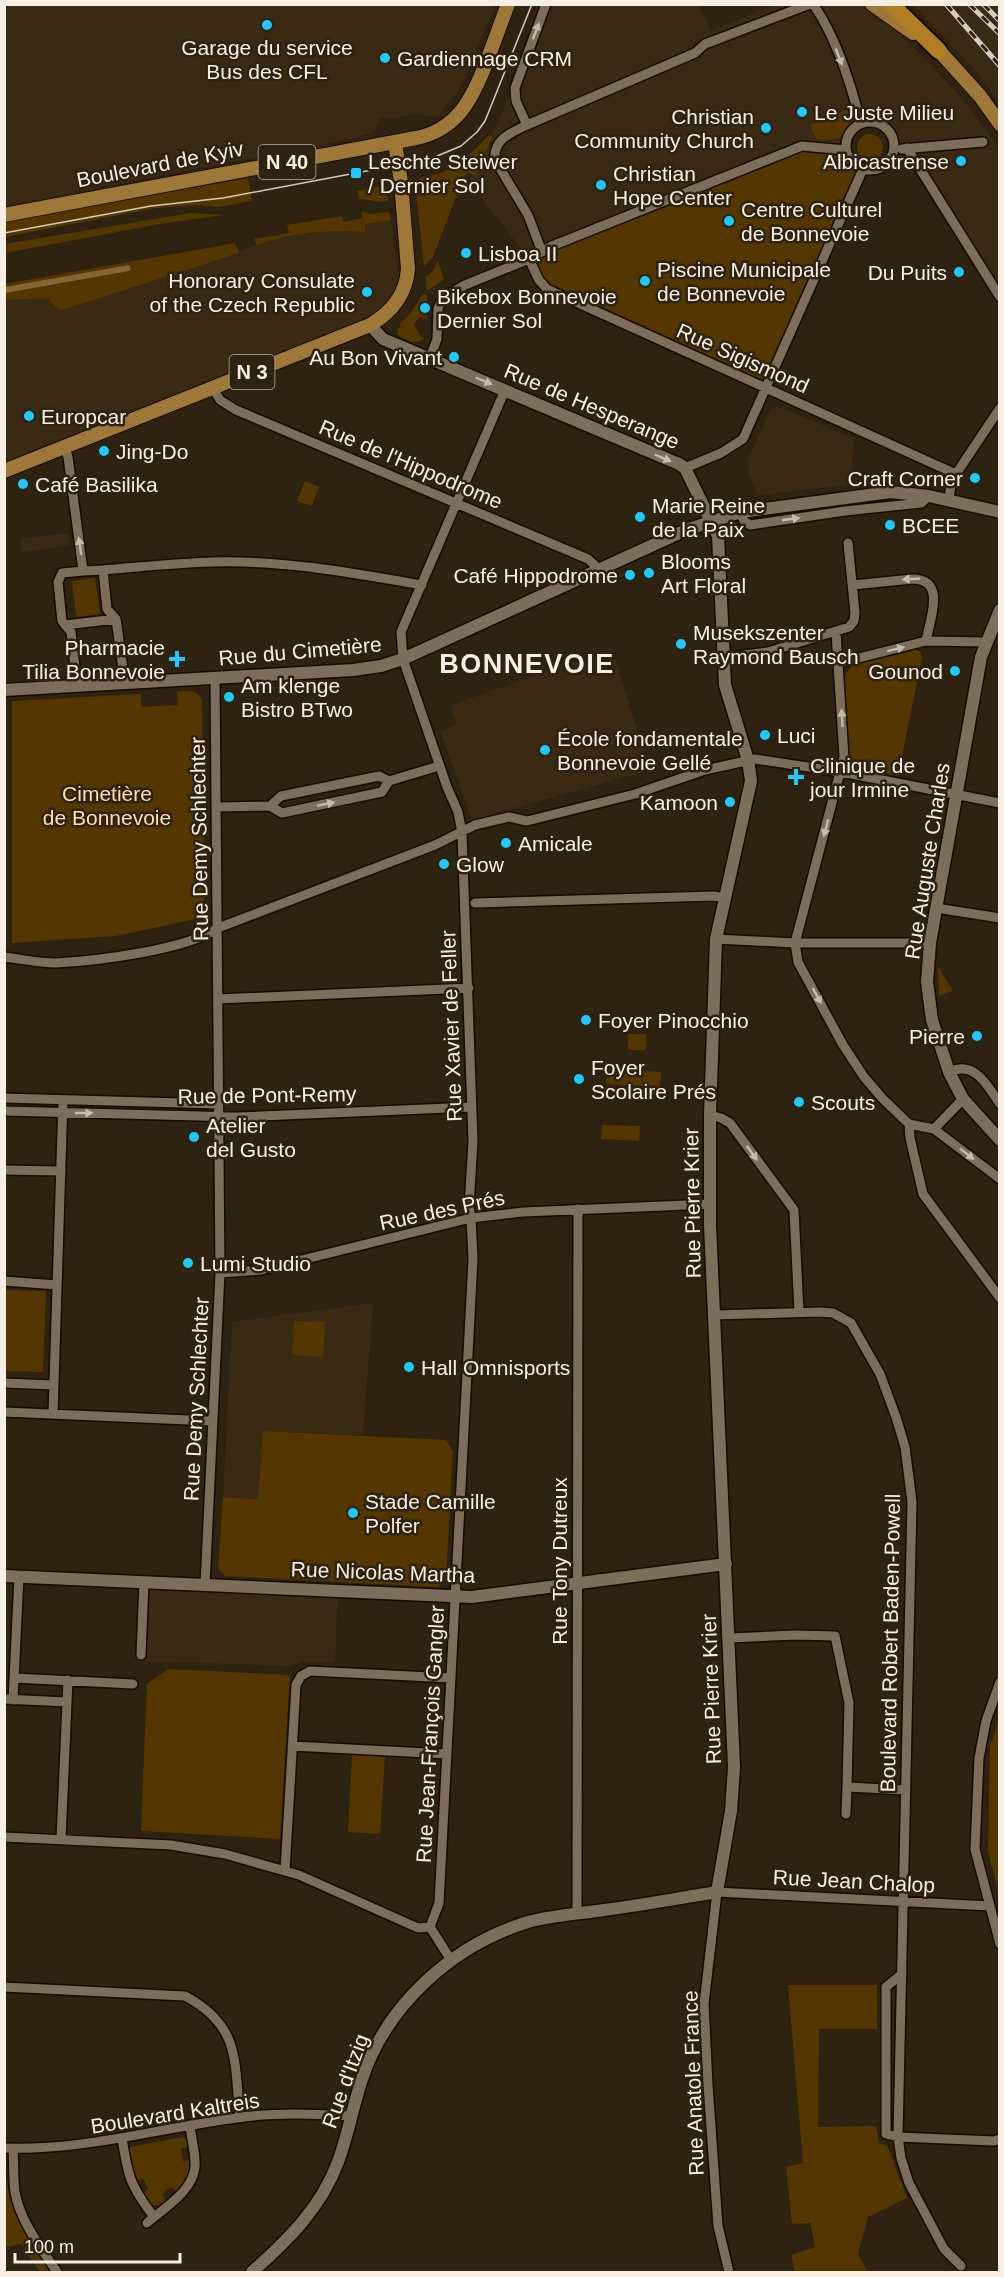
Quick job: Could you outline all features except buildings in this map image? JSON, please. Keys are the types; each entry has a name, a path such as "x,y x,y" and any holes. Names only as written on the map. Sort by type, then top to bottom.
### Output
{"highway":[{"path":"891,4 939,51"}],"main road":[{"name":"Boulevard de Kyiv","path":"4,215 434,133 452,123 460,115 475,91 508,4"},
{"path":"872,4 939,51"},
{"path":"902,4 939,51 980,96 999,124"},
{"name":"N 3","path":"4,471 370,325 390,311 398,301 407,280 401,182 395,142"},
{"name":"Rue de Hesperange","path":"370,325 383,339 679,464 685,468 712,520"},
{"name":"Rue du Cimetière","path":"4,690 353,670 381,666 403,659 686,530 741,512 891,492 929,496 999,512"},
{"name":"Rue Pierre Krier","path":"712,520 720,544 725,685 751,781 716,939 710,1115 710,1204 734,1767 730,1818 717,1892"},
{"name":"Rue Auguste Charles","path":"999,610 981,657 930,943 927,982 932,1020 949,1072 963,1099 999,1140"},
{"name":"Rue Nicolas Martha","path":"4,1576 472,1597 726,1564"},
{"name":"Rue d'Itzig","path":"252,2272 304,2221 323,2195 338,2163 363,2078 387,2027 410,1996 451,1960 503,1932 542,1918 717,1892"}],"street":[{"path":"527,125 516,101 515,88 546,4"},
{"path":"542,252 528,215 495,160 495,152 501,139 527,125 695,53 705,44 811,4 828,31 836,50 856,103 861,124"},
{"path":"869,123 885,128 893,142 893,150 886,164 871,170 863,169 852,162 846,150 849,135 861,124 869,123"},
{"path":"893,150 983,142"},
{"path":"430,358 437,339 438,309 442,298 465,285 802,146 846,150"},
{"path":"907,148 999,297"},
{"path":"685,468 721,453 743,439 863,169"},
{"name":"Rue Sigismond","path":"529,259 538,280 547,290 956,474"},
{"name":"Rue de l'Hippodrome","path":"212,387 220,400 236,410 588,559 599,569"},
{"name":"Rue Xavier de Feller","path":"471,1218 469,1207 473,1152 472,1107 462,833 458,812 403,659 401,632 505,390"},
{"path":"949,500 951,484 956,474 999,408"},
{"path":"65,447 83,571"},
{"path":"737,656 768,652 836,633 849,627 854,621 855,613 848,543"},
{"path":"77,685 70,632 62,621 58,578 62,573 214,562 266,564 349,572 422,585"},
{"path":"103,570 107,609 116,618 125,683"},
{"path":"853,585 912,579 921,579 929,583 934,591 934,601 926,641"},
{"path":"65,625 116,618"},
{"path":"836,633 844,757 842,772 795,943 798,962 843,1045 864,1077 883,1099 909,1124 934,1129 999,1179"},
{"path":"839,663 926,641 986,642"},
{"name":"Rue Demy Schlechter","path":"205,1585 220,1273 215,678"},
{"path":"4,957 56,963 118,956 205,937 218,928 462,833 475,825 509,817 527,821 635,794 705,770 747,760 765,759 842,772 999,803"},
{"path":"216,807 270,806 282,813 382,792 389,781 440,766"},
{"path":"270,806 281,796 379,776 389,781"},
{"path":"475,903 714,896 725,898"},
{"path":"936,908 999,918"},
{"path":"716,939 795,943 930,943"},
{"path":"218,999 469,988"},
{"path":"949,1072 956,1068 971,1070 979,1074 999,1104"},
{"name":"Rue de Pont-Remy","path":"4,1098 218,1104"},
{"path":"934,1129 963,1099"},
{"path":"52,1414 63,1100"},
{"name":"Rue de Pont-Remy","path":"4,1111 218,1117 472,1107"},
{"path":"710,1115 730,1124 794,1210 799,1311"},
{"path":"909,1124 923,1194 999,1298"},
{"path":"4,1170 61,1171"},
{"name":"Rue des Prés","path":"220,1273 261,1270 471,1218 578,1209 710,1204"},
{"name":"Rue Tony Dutreux","path":"577,1914 578,1209"},
{"name":"Rue Jean-François Gangler","path":"430,1927 439,1903 473,1259 471,1218"},
{"path":"4,1281 57,1285"},
{"name":"Boulevard Robert Baden-Powell","path":"715,1315 799,1311 833,1313 852,1323 880,1374 905,1448 912,1502 898,2138 902,2164 909,2183 944,2249 961,2265"},
{"path":"4,1383 54,1385"},
{"path":"4,1412 212,1421"},
{"path":"19,1576 14,1678 9,1700 67,1702"},
{"path":"141,1655 144,1582"},
{"path":"729,1638 835,1636 849,1703 846,1814"},
{"path":"285,1871 296,1685 301,1676 310,1671 451,1678"},
{"path":"14,1678 133,1684"},
{"path":"61,1839 68,1680"},
{"path":"999,1682 986,1721 979,1758 975,1849 999,1944"},
{"path":"292,1746 447,1754"},
{"path":"847,1787 906,1790"},
{"path":"4,1837 171,1845 198,1849 285,1871 332,1888 418,1928 430,1927 451,1960"},
{"name":"Rue Jean Chalop","path":"717,1892 990,1906"},
{"name":"Rue Anatole France","path":"717,1892 704,2004 718,2226 729,2272"},
{"name":"Boulevard Robert Baden-Powell","path":"898,2138 886,2134 886,1987 902,1974"},
{"path":"4,1987 185,1996 202,2005 226,2030 233,2051 240,2117"},
{"name":"Boulevard Kaltreis","path":"9,2148 79,2146 240,2117 352,2115"},
{"path":"122,2138 128,2175 151,2220 183,2192 192,2180 195,2167 190,2125"},
{"path":"898,2138 994,2141 999,2139"},
{"path":"9,2148 15,2192 22,2214 57,2272"}],"shaded area":[{"path":"5,4 495,5 461,87 439,115 427,117 421,114 379,119 375,132 349,139 5,206"},
{"path":"546,5 699,5 711,30 775,5 862,5 890,26 928,61 967,105 999,148 999,297 907,149 893,150 893,142 884,128 869,123 861,124 849,135 846,150 529,259 469,182 503,111 526,49"},
{"path":"913,5 999,5 999,103 975,70"},
{"path":"391,220 398,276 398,301 390,311 5,471 5,300 48,298 60,311 227,257 285,235 335,231 365,232 364,224"},
{"path":"129,265 131,269 129,271 5,293 5,287"},
{"path":"778,406 855,439 852,461 854,484 757,495 747,462 771,408"},
{"path":"69,533 70,545 22,552 20,540 24,538"},
{"name":"École fondamentale Bonnevoie Gellé","path":"612,649 650,770 472,820 440,731 457,725 451,705"},
{"path":"373,1303 363,1435 263,1431 259,1499 223,1497 232,1322"},
{"path":"154,1586 338,1595 335,1661 305,1661 289,1666 144,1661 148,1590"}],"green space":[{"path":"851,108 851,124 844,134 831,140 816,139 810,125"},
{"path":"870,134 879,138 883,147 879,156 870,160 861,156 857,147 861,138"},
{"path":"489,135 492,137 476,175 467,173 464,176 433,257 424,266 415,182 456,165"},
{"path":"802,146 846,150 852,162 863,169 766,388 547,289 529,259"},
{"path":"248,178 252,201 219,207 196,205 156,208 5,237 5,221"},
{"path":"386,185 388,201 359,199 357,191"},
{"path":"361,211 371,214 389,212 391,220 365,224 365,232 310,233 284,237 257,245 254,239 289,233 287,225 342,216 344,222 363,218"},
{"path":"190,213 225,215 166,223 5,253 5,244"},
{"path":"235,243 239,252 227,257 60,311 47,298 5,300 5,284"},
{"path":"438,261 444,279 429,290 426,289 426,277 433,271"},
{"path":"423,294 427,295 427,302 422,303 423,313 427,313 427,320 419,317 414,325 424,338 418,342 404,339 398,335 397,329"},
{"path":"305,481 319,487 312,506 297,501"},
{"path":"95,578 100,614 76,617 72,581"},
{"path":"912,649 920,651 922,658 898,776 853,767 849,762 844,685 846,673 854,664"},
{"name":"Cimetière de Bonnevoie","path":"177,691 198,694 202,701 204,904 200,916 116,936 12,943 12,701 141,694 141,707 178,705"},
{"path":"938,966 953,991 939,996"},
{"path":"628,1034 646,1034 646,1050 628,1050"},
{"path":"607,1069 661,1072 660,1087 606,1084"},
{"path":"602,1125 640,1126 639,1141 601,1139"},
{"path":"5,1290 46,1291 43,1372 5,1371"},
{"path":"294,1321 325,1322 323,1357 292,1355"},
{"name":"Stade Camille Polfer","path":"263,1431 446,1440 453,1451 446,1578 438,1587 225,1576 218,1569 223,1497 258,1499"},
{"path":"168,1669 290,1675 280,1839 141,1831 147,1684"},
{"path":"999,1720 999,1894 988,1852 990,1746"},
{"path":"352,1754 385,1756 380,1834 348,1832"},
{"path":"788,1985 877,1985 877,2029 819,2029 818,2127 876,2126 879,2142 888,2147 907,2198 868,2217 858,2254 868,2272 795,2272 791,2255 815,2247 810,2223 792,2224 786,2167 803,2163"},
{"path":"183,2137 187,2140 187,2147 181,2149 183,2161 190,2160 187,2177 177,2192 171,2187 162,2194 166,2201 160,2206 150,2205 142,2194 148,2189 143,2178 136,2182 127,2151 130,2147"},
{"path":"4,2165 10,2201 53,2272 40,2272 21,2244 5,2247"}],"tram line":[{"path":"4,233 151,206 223,198 430,159 461,146 477,132 485,121 532,4"}],"railway":[{"path":"946,4 1000,66"},
{"path":"969,4 1000,34"},
{"path":"983,4 1000,21"}],"place":[{"name":"Garage du service Bus des CFL","path":"267,25"},
{"name":"Gardiennage CRM","path":"385,58"},
{"name":"Le Juste Milieu","path":"802,112"},
{"name":"Christian Community Church","path":"766,128"},
{"name":"Albicastrense","path":"961,161"},
{"name":"Leschte Steiwer / Dernier Sol","path":"356,173"},
{"name":"Christian Hope Center","path":"601,185"},
{"name":"Centre Culturel de Bonnevoie","path":"729,221"},
{"name":"Lisboa II","path":"466,253"},
{"name":"Du Puits","path":"959,272"},
{"name":"Piscine Municipale de Bonnevoie","path":"645,281"},
{"name":"Honorary Consulate of the Czech Republic","path":"367,292"},
{"name":"Bikebox Bonnevoie Dernier Sol","path":"425,308"},
{"name":"Au Bon Vivant","path":"454,357"},
{"name":"Europcar","path":"29,416"},
{"name":"Jing-Do","path":"104,451"},
{"name":"Craft Corner","path":"975,478"},
{"name":"Café Basilika","path":"23,484"},
{"name":"Marie Reine de la Paix","path":"640,517"},
{"name":"BCEE","path":"890,525"},
{"name":"Blooms Art Floral","path":"649,573"},
{"name":"Café Hippodrome","path":"630,575"},
{"name":"Musekszenter Raymond Bausch","path":"681,644"},
{"name":"Pharmacie Tilia Bonnevoie","path":"177,659"},
{"name":"Gounod","path":"955,671"},
{"name":"Am klenge Bistro BTwo","path":"229,697"},
{"name":"Luci","path":"765,735"},
{"name":"École fondamentale Bonnevoie Gellé","path":"545,750"},
{"name":"Clinique de jour Irmine","path":"796,777"},
{"name":"Kamoon","path":"730,802"},
{"name":"Amicale","path":"506,843"},
{"name":"Glow","path":"444,864"},
{"name":"Foyer Pinocchio","path":"586,1020"},
{"name":"Pierre","path":"977,1036"},
{"name":"Foyer Scolaire Prés","path":"579,1079"},
{"name":"Scouts","path":"799,1102"},
{"name":"Atelier del Gusto","path":"194,1137"},
{"name":"Lumi Studio","path":"188,1263"},
{"name":"Hall Omnisports","path":"409,1367"},
{"name":"Stade Camille Polfer","path":"353,1513"}],"district":[{"name":"BONNEVOIE","path":"527,664"}]}
